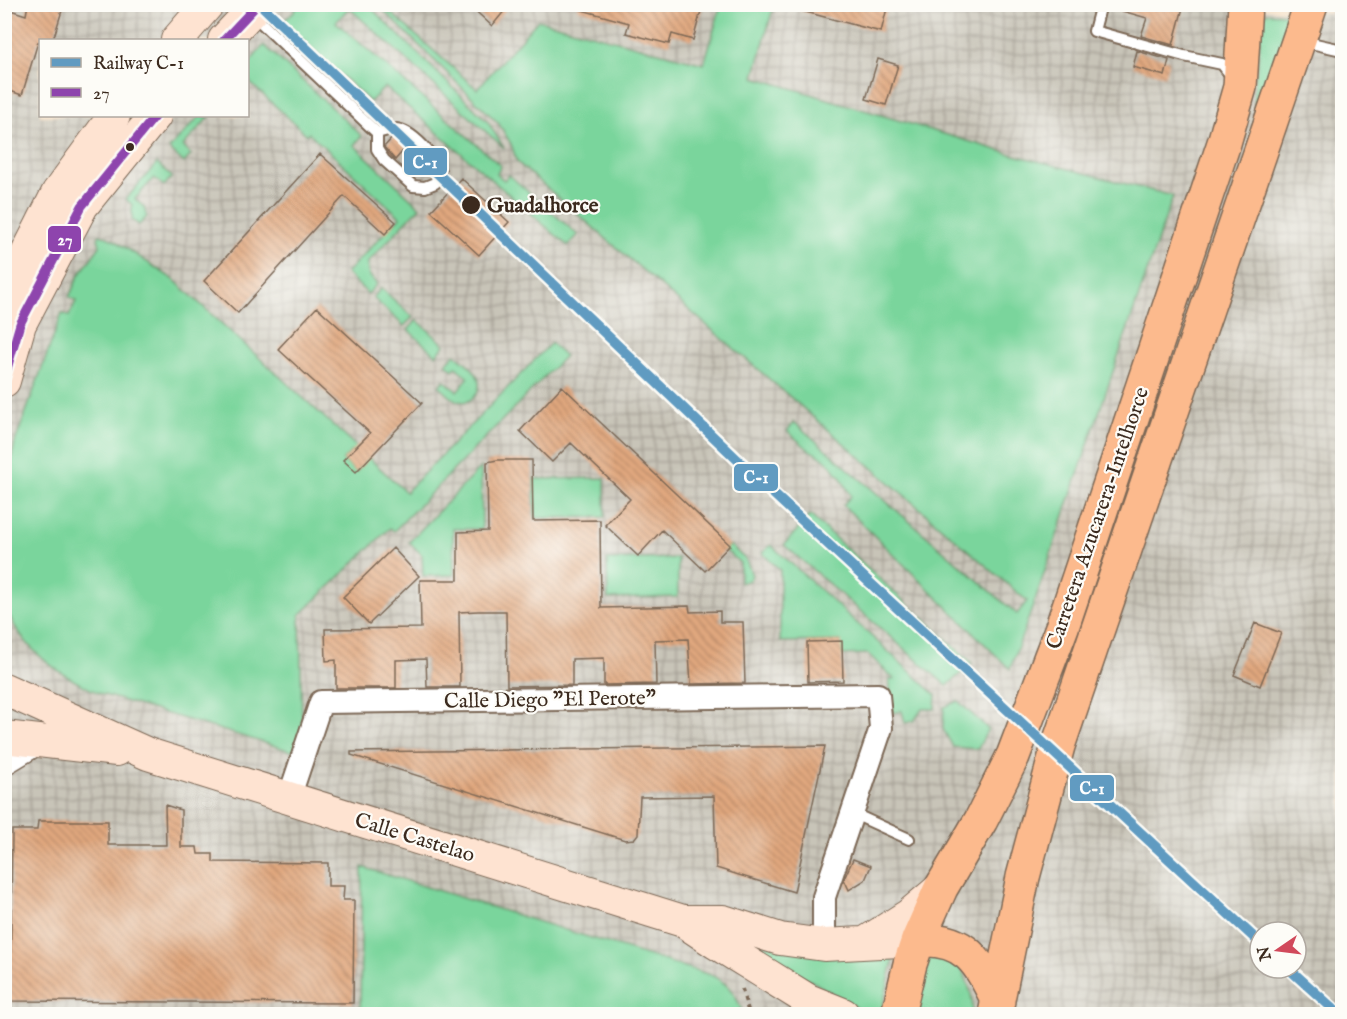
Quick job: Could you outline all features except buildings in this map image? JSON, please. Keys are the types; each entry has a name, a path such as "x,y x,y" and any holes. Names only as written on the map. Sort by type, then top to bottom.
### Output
{"main road":[{"path":"178,39 208,4"},
{"name":"Carretera Azucarera-Intelhorce","path":"898,1014 918,940 941,888 981,820 1013,756 1062,627 1224,143 1240,87 1245,4"},
{"name":"Carretera Azucarera-Intelhorce","path":"996,1007 1023,877 1058,746 1311,4"},
{"path":"225,39 254,9"},
{"path":"4,298 58,192 113,117"},
{"path":"4,381 20,324 82,207 153,117"},
{"name":"Calle Castelao","path":"4,689 148,754 683,921 807,1010 843,1014"},
{"name":"Calle Castelao","path":"4,737 148,754"},
{"path":"864,943 909,915 941,888"},
{"name":"Calle Castelao","path":"683,921 723,921 780,939 824,945 918,940"},
{"path":"918,940 934,939 954,943 970,954 985,975 996,1007"}],"street":[{"name":"Calle Diego \"El Perote\"","path":"290,798 321,702 879,695 881,728 852,813"},
{"path":"4,761 37,741"},
{"path":"824,945 824,897 852,813"}],"lane":[{"path":"1101,4 1094,31 1222,64 1240,87"},
{"path":"254,9 377,133 377,148 384,160 413,186 425,187 435,183 440,171 436,160 408,133 396,129 377,133"},
{"path":"1299,40 1342,50"},
{"path":"852,813 909,839"}],"path":[{"path":"741,985 749,1014"}],"shaded area":[{"path":"1222,4 1222,7 1330,13 1333,5 1342,5 1342,1014 5,1014 5,5"}],"green space":[{"path":"300,5 368,5 488,122 504,148 349,8 336,22 501,166 497,174 504,180 509,175 578,235 568,246 385,87 370,102 283,22"},
{"path":"378,5 382,5 477,89 538,20 704,64 721,5 774,5 754,77 1011,154 1173,196 1010,669 843,505 851,496 840,476 825,459 809,450 787,431 794,422 1017,614 1027,601 517,162 511,144 499,124"},
{"path":"1265,13 1289,14 1293,18 1258,119 1253,93 1261,18"},
{"path":"264,45 362,136 354,145 420,207 368,262 369,274 377,284 368,294 346,273 400,217 309,133 307,135 249,82 249,63"},
{"path":"199,117 209,117 183,146 191,155 184,163 169,149"},
{"path":"157,163 172,177 164,186 154,178 135,199 144,207 147,217 139,225 132,220 132,205 126,199"},
{"path":"100,234 114,240 173,279 406,492 551,343 565,356 394,531 390,528 300,615 302,728 295,752 101,694 86,687 57,670 31,648 12,621 5,605 5,490 15,442 62,313 69,316 76,301 69,297 79,275 100,246 98,238","holes":["352,451 365,462 356,472 343,460"]},
{"path":"381,288 413,317 404,326 373,298"},
{"path":"417,320 445,345 436,355 408,330"},
{"path":"455,354 472,368 478,379 478,390 469,401 455,400 439,386 444,380 457,391 468,378 456,367 453,370 446,364"},
{"path":"481,467 482,529 453,529 454,575 423,576 422,555 409,542"},
{"path":"605,478 605,517 535,518 534,479"},
{"path":"810,515 972,663 947,686 784,545"},
{"path":"730,545 746,560 752,575 750,580 740,583 740,563 725,550"},
{"path":"771,545 936,695 935,709 922,709 914,721 905,723 902,711 893,713 889,680 894,679 868,654 842,655 841,641 780,642 780,570 762,553"},
{"path":"678,558 678,597 608,599 607,560"},
{"path":"958,701 988,729 978,749 953,747 943,729 944,707"},
{"path":"362,867 711,975 732,991 743,1014 360,1012"},
{"path":"736,943 895,952 881,1014 866,1014 815,983"},
{"path":"928,954 958,962 971,994 972,1014 913,1014"}],"rail line":[{"name":"C-1","path":"260,4 765,486 1248,932"},
{"name":"C-1","path":"1301,980 1339,1014"}],"transit line":[{"name":"27","path":"225,39 258,4"},
{"name":"27","path":"4,379 20,324 82,206 154,117"}],"place":[{"name":"Guadalhorce","path":"471,205"}]}
